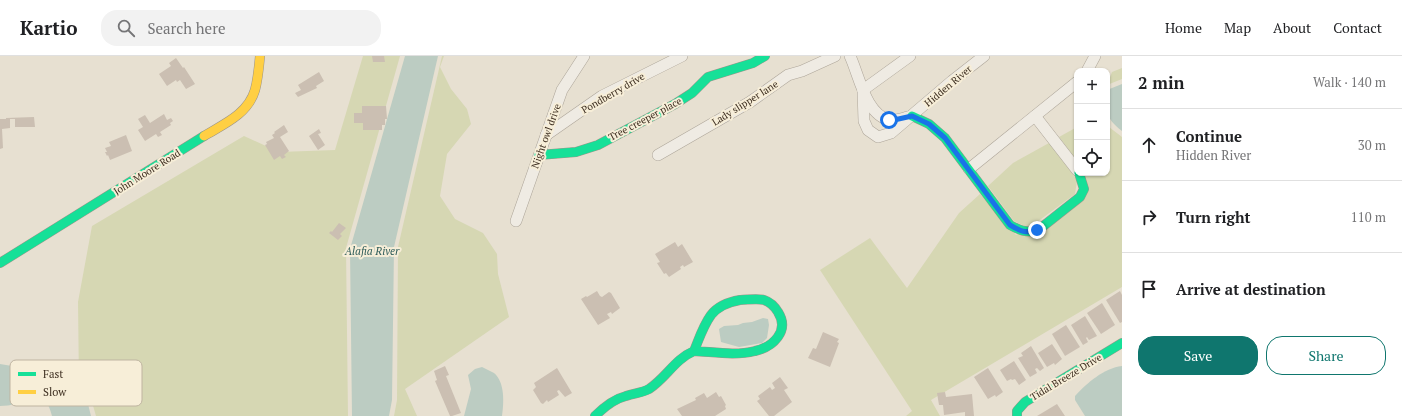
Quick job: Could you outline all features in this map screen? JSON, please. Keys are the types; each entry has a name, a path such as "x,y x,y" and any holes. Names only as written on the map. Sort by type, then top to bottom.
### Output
{"street":[{"name":"John Moore Road","path":"0,263 244,110 253,97 257,83 260,56"},
{"name":"Night owl drive","path":"516,221 562,90 584,56"},
{"name":"Pondberry drive","path":"546,135 602,96 682,56"},
{"name":"Tree creeper place","path":"539,155 576,152 598,145 675,104 692,93 708,77 753,63 765,56"},
{"name":"Lady slipper lane","path":"658,155 750,102 788,75 802,71 835,56"},
{"name":"Hidden River","path":"850,56 863,90 872,107 883,117 889,120 912,116"},
{"path":"863,90 910,56"},
{"name":"Hidden River","path":"863,90 864,121 868,130 878,137 891,133 984,56"},
{"path":"1089,68 1095,56"},
{"path":"969,169 1074,84"},
{"path":"912,116 929,124 945,138 1010,225 1019,231 1028,233 1037,230 1080,197 1084,188 1080,176"},
{"path":"1035,116 1074,166"},
{"path":"595,416 612,402 626,396 640,394 651,387 659,381 676,363 694,351 703,327 712,313 727,302 738,300 762,300 776,308 782,321 781,334 773,344 760,350 740,353 694,351"},
{"name":"Tidal Breeze Drive","path":"1017,416 1017,412 1025,402 1122,342"}],"green space":[{"path":"363,56 400,56 346,248 348,416 96,416 93,406 142,406 142,360 79,360 78,302 92,226 244,136 279,152 335,150"},
{"path":"442,56 444,56 440,67 451,89 467,109 471,124 447,154 440,196 455,219 483,233 497,254 498,274 509,317 405,389 417,416 394,416 397,400 398,247"},
{"path":"1122,68 1122,79 1110,84 1112,72"},
{"path":"1110,128 1122,137 1122,287 931,400 940,416 906,416 912,411 820,270 870,238 907,288 959,213 980,194 1016,235 1083,201 1085,176 1110,176"},
{"path":"1074,129 1074,157 1059,137"},
{"path":"1049,143 1077,181 1075,194 1029,228 1014,221 988,186 1013,163"}],"water":[{"name":"Alafia River","path":"405,56 438,56 394,247 392,400 389,416 352,416 350,249"},
{"path":"1122,84 1122,131 1110,119 1110,89"},
{"path":"763,318 768,319 769,325 767,338 762,343 739,347 721,342 719,329 724,326 738,325"},
{"path":"0,364 10,366 10,405 0,406"},
{"path":"1122,366 1122,416 1085,416 1075,400 1075,396 1090,381 1102,373 1115,367"},
{"path":"482,367 494,373 498,377 503,393 502,416 464,416 471,389 468,375 475,369"},
{"path":"48,406 88,406 91,416 52,416"}],"building":[{"path":"372,56 384,56 385,62 373,62"},
{"path":"176,58 195,84 186,89 180,80 177,82 176,80 167,86 159,74 171,66 169,63"},
{"path":"319,72 324,81 316,86 317,88 298,97 295,93 301,90 298,85"},
{"path":"362,106 386,106 387,119 385,119 385,125 382,125 382,130 363,130 363,123 354,123 354,113 362,113"},
{"path":"164,114 167,120 171,118 173,121 170,123 171,125 160,132 162,135 158,137 156,134 145,141 138,130 143,127 138,119 145,115 150,123"},
{"path":"34,117 35,127 15,127 15,119 10,119 10,128 2,129 3,148 0,149 0,119"},
{"path":"284,125 288,132 280,137 289,151 284,155 286,157 282,159 280,156 274,160 265,145 267,144 266,142 274,138 272,135 275,133 274,132"},
{"path":"319,129 321,133 318,134 325,145 318,150 309,136"},
{"path":"126,135 132,151 110,160 105,152 107,152 105,148 111,146 109,142"},
{"path":"339,223 346,228 340,234 342,236 338,240 329,233 331,231 332,232"},
{"path":"675,242 678,247 682,244 693,262 684,267 683,265 680,267 681,269 669,277 666,273 664,274 657,263 660,262 655,254"},
{"path":"597,291 602,297 609,292 611,293 620,308 612,314 611,312 607,314 610,318 598,325 581,299"},
{"path":"1120,291 1122,295 1122,322 1120,323 1106,300"},
{"path":"1102,303 1115,325 1101,334 1087,313"},
{"path":"1085,316 1097,336 1089,340 1087,337 1088,342 1083,345 1071,325"},
{"path":"1066,325 1080,347 1065,356 1052,334"},
{"path":"823,332 839,339 837,342 839,343 830,367 808,358 813,348 816,349"},
{"path":"1052,344 1062,359 1055,365 1054,363 1047,367 1038,353"},
{"path":"1031,346 1044,368 1040,371 1037,368 1035,369 1037,373 1030,377 1018,358 1023,356 1021,353"},
{"path":"1014,361 1026,380 1019,385 1015,379 1007,381 1000,370"},
{"path":"445,366 449,375 446,376 461,413 452,416 450,416 435,381 437,380 434,371"},
{"path":"557,368 572,393 565,397 559,390 557,391 559,395 548,402 547,400 543,404 533,390 536,387 534,383"},
{"path":"988,368 1003,392 996,397 995,395 988,399 974,377"},
{"path":"780,377 788,388 784,390 792,402 774,416 769,416 757,401 760,399 758,396 770,387 772,390 775,388 772,383"},
{"path":"716,392 719,397 721,396 726,405 726,409 715,416 682,416 677,409 696,400 695,398 704,393 707,398"},
{"path":"945,392 946,397 972,394 974,416 965,416 965,412 944,415 943,405 939,405 937,393"},
{"path":"1057,404 1065,416 1037,416"}],"traffic: fast":[{"path":"539,155 576,152 598,145 675,104 692,93 708,77 753,63 765,56"},
{"path":"912,116 929,124 945,138 1010,225 1020,230 1029,232 1037,231 1080,197 1084,189 1080,176"},
{"path":"0,263 204,136"},
{"path":"595,416 613,401 649,389 661,380 681,359 694,351 740,353 755,351 768,346 778,337 781,332 781,319 774,307 764,300 740,300 727,303 717,309 708,319 694,351"},
{"path":"1017,416 1017,411 1025,402 1122,343"}],"traffic: slow":[{"path":"204,136 234,118 247,106 255,90 260,56"}],"route":[{"path":"889,120 912,116 929,124 945,138 1010,225 1019,231 1028,233 1037,230"}]}
